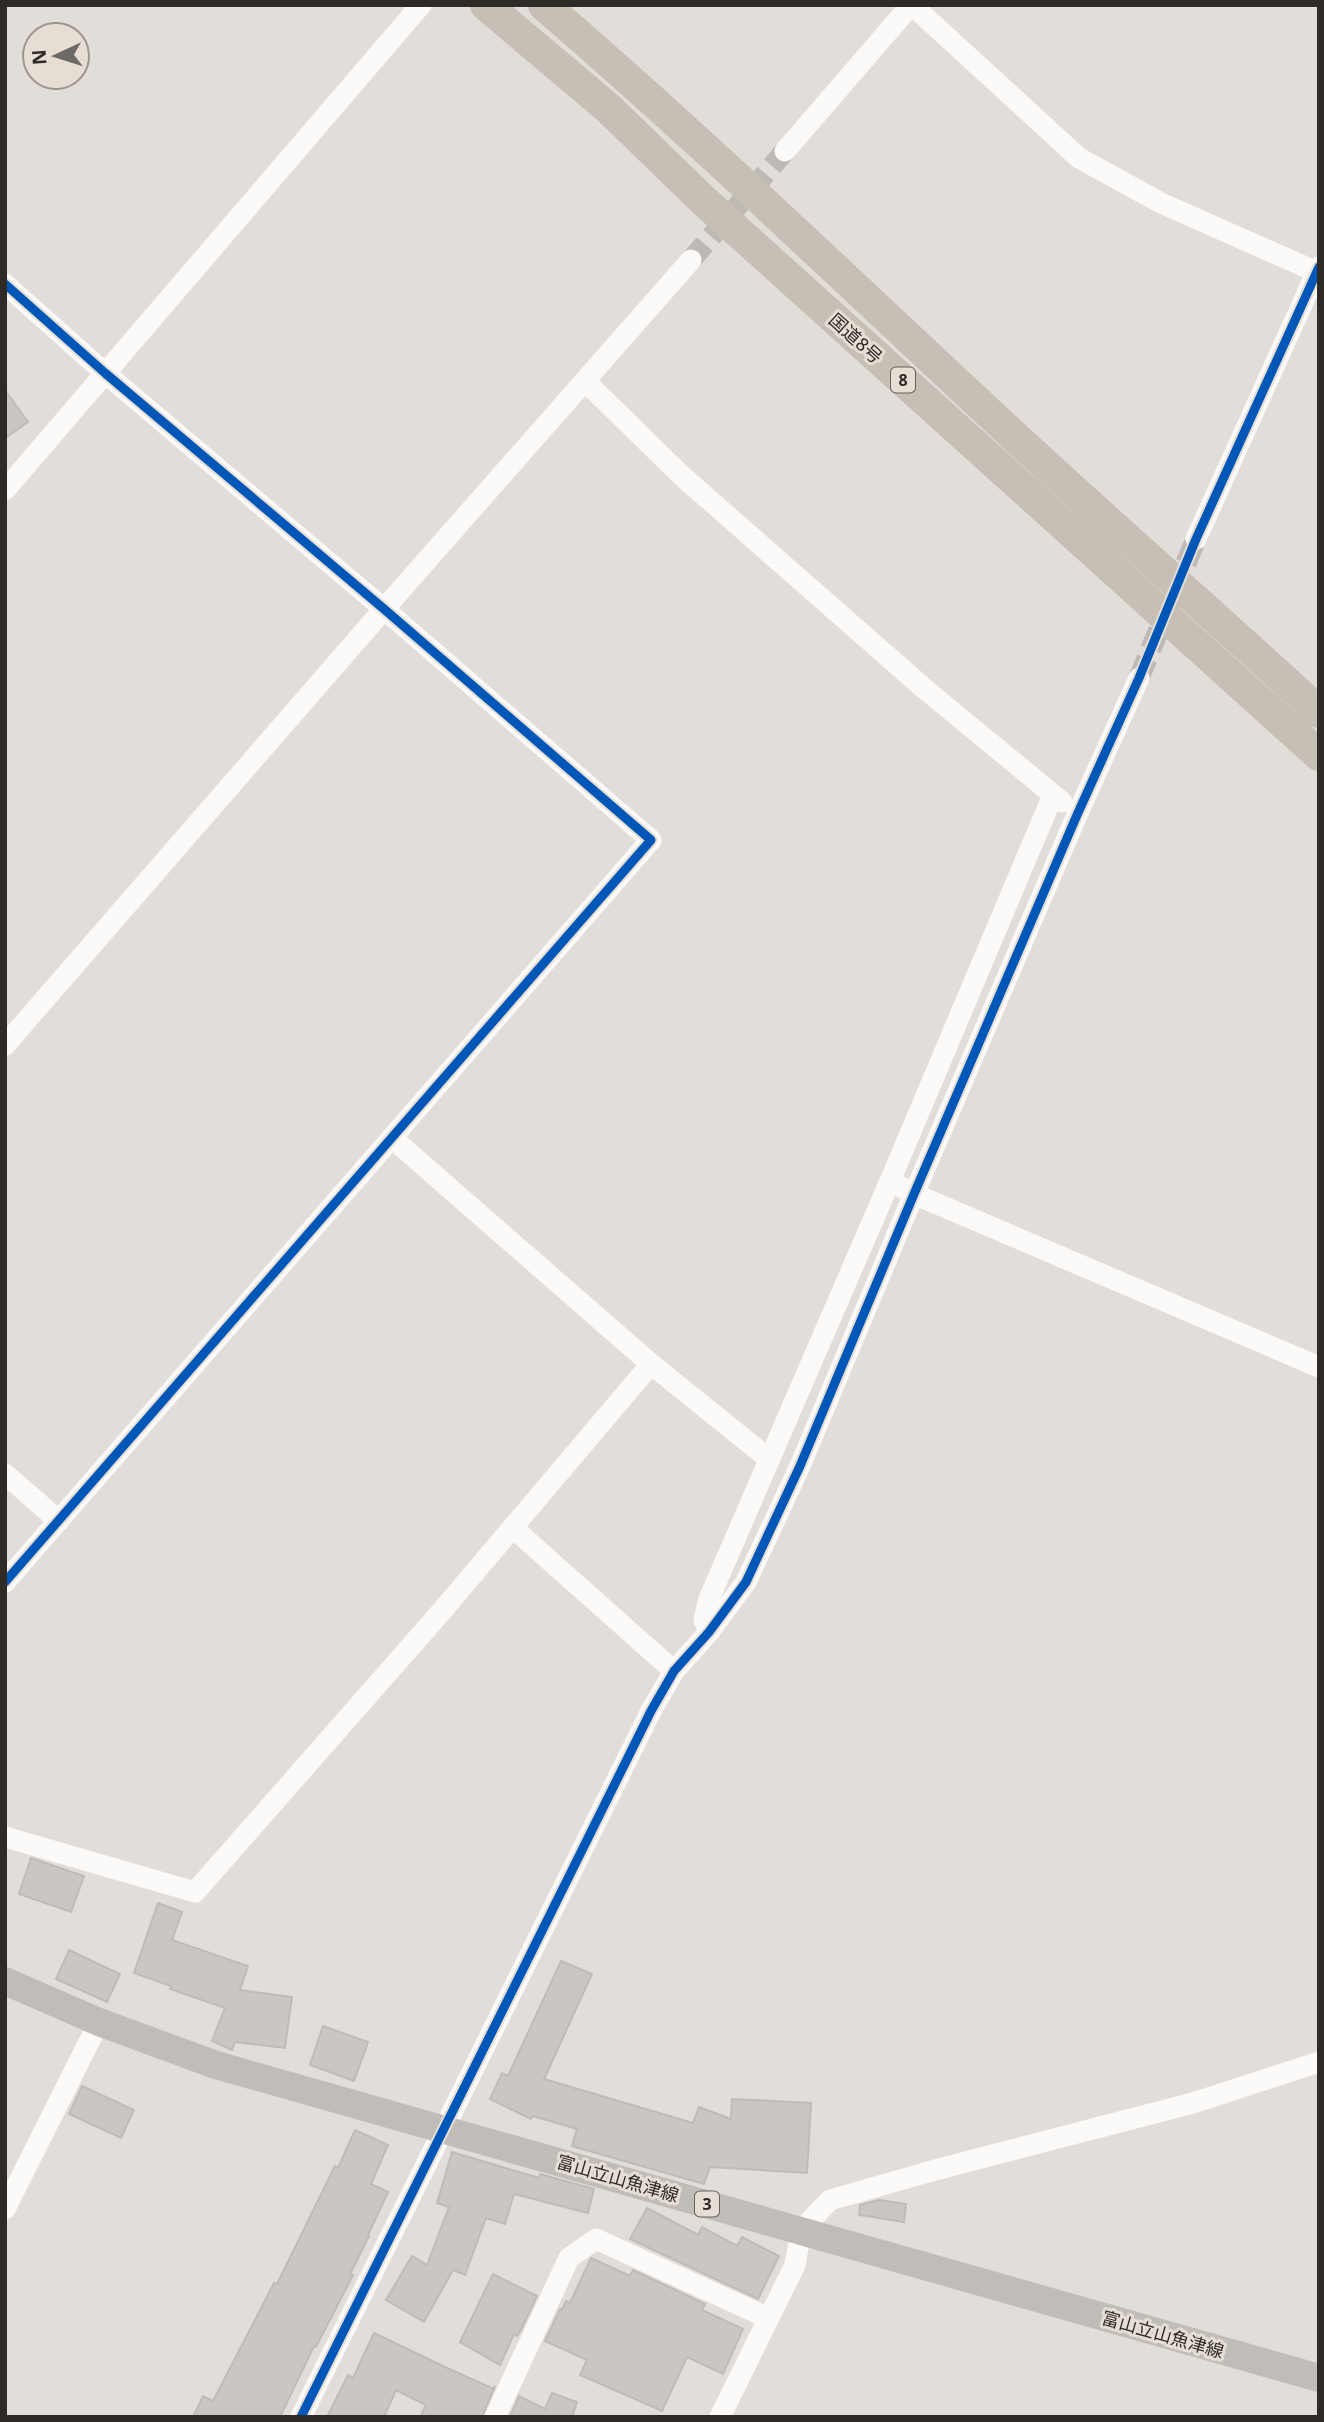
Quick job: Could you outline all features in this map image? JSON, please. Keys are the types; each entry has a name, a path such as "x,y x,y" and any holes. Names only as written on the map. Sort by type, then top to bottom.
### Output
{"highway":[{"name":"国道8号","path":"486,5 608,108 704,201 1319,755"},
{"name":"国道8号","path":"544,5 761,197 1004,427 1319,712"}],"main road":[{"name":"富山立山魚津線","path":"5,1981 99,2022 216,2065 1319,2378"}],"street":[{"path":"5,490 421,5"},
{"path":"785,151 912,5 1079,158 1161,203 1318,271 1196,539"},
{"path":"5,1045 691,260"},
{"path":"5,284 105,373 651,840 5,1583"},
{"path":"585,381 703,494 926,690 1077,815"},
{"path":"302,2417 645,1724 674,1671 709,1632 752,1571 800,1466 1077,815 1139,678"},
{"path":"709,1632 704,1620 709,1600 1053,795"},
{"path":"391,1138 650,1364 769,1459"},
{"path":"890,1181 914,1194 1319,1367"},
{"path":"5,1837 195,1892 513,1528 650,1364"},
{"path":"5,1474 59,1521"},
{"path":"513,1528 674,1671"},
{"path":"5,2209 99,2022"},
{"path":"720,2417 795,2265 801,2230 830,2200 1193,2103 1319,2062"},
{"path":"495,2417 569,2258 596,2239 768,2318"}],"building":[{"path":"5,390 28,422 5,438"},
{"path":"31,1858 84,1876 71,1912 19,1894"},
{"path":"158,1903 182,1912 172,1940 248,1966 240,1990 292,1997 285,2048 235,2042 232,2050 212,2041 225,2008 134,1973"},
{"path":"69,1950 120,1974 107,2002 56,1979"},
{"path":"561,1961 592,1974 544,2079 693,2123 699,2107 731,2119 732,2099 811,2103 807,2173 710,2167 704,2184 572,2146 577,2129 533,2116 531,2119 490,2099 502,2073 508,2076"},
{"path":"323,2026 368,2042 354,2081 310,2065"},
{"path":"82,2086 134,2110 121,2138 69,2114"},
{"path":"355,2130 388,2145 371,2184 388,2192 350,2274 353,2275 316,2347 314,2346 280,2417 193,2417 203,2396 213,2401 274,2283 277,2284 335,2166 338,2168"},
{"path":"452,2152 539,2178 540,2174 594,2189 588,2213 514,2194 505,2224 486,2218 465,2275 453,2270 424,2322 386,2300 412,2256 427,2265 449,2207 437,2203"},
{"path":"879,2200 906,2204 904,2222 859,2215 860,2205"},
{"path":"647,2208 698,2235 702,2227 737,2246 742,2237 779,2256 758,2299 630,2239"},
{"path":"591,2258 630,2276 633,2270 705,2304 702,2310 743,2329 723,2374 687,2357 662,2411 580,2375 587,2360 545,2341 560,2309 562,2310 566,2301 570,2303"},
{"path":"493,2274 537,2296 521,2330 517,2336 514,2334 500,2365 460,2342"},
{"path":"374,2333 494,2389 482,2417 420,2417 426,2405 396,2390 384,2417 327,2417 348,2375 353,2378"},
{"path":"552,2393 577,2402 572,2417 510,2417 519,2396 545,2409"}],"tunnel":[{"path":"691,260 785,151"},
{"path":"1139,678 1196,539"}],"cycle path":[{"path":"301,2417 651,1711 674,1671 709,1632 746,1582 800,1466 1077,815 1139,678 1196,539 1319,267"},
{"path":"5,284 105,373 651,840 5,1582"}]}
